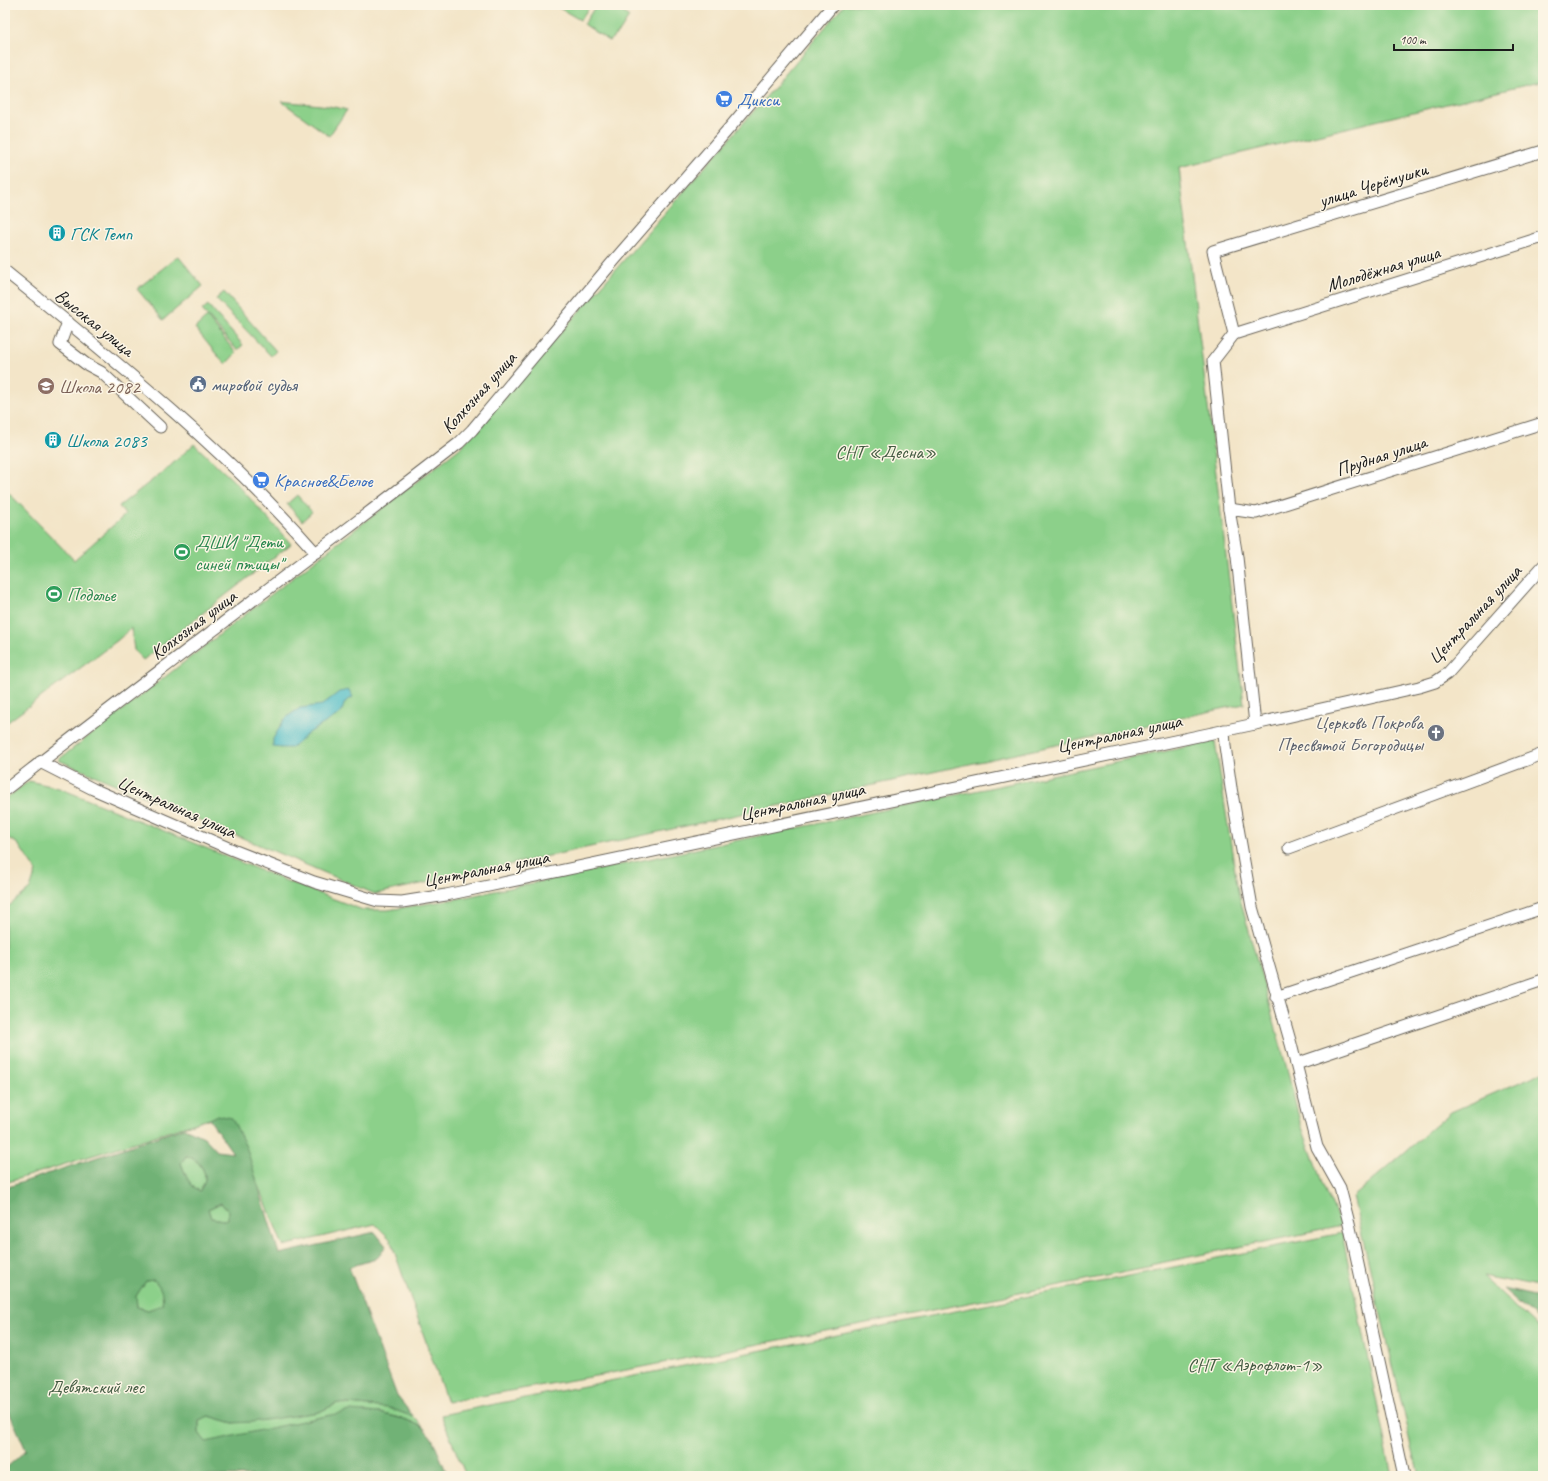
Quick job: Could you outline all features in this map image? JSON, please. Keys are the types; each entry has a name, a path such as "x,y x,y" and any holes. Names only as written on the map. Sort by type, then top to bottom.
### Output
{"street":[{"name":"Колхозная улица","path":"5,790 459,443 472,430 611,264 722,137 833,5"},
{"name":"улица Черёмушки","path":"1234,334 1213,252 1543,151"},
{"name":"Молодёжная улица","path":"1234,334 1543,237"},
{"name":"Высокая улица","path":"5,271 130,374 203,439 282,516 316,553"},
{"path":"68,322 60,344 86,364 101,372 160,426"},
{"path":"1234,334 1212,361 1229,509 1237,557 1255,724"},
{"name":"Прудная улица","path":"1229,509 1256,513 1543,423"},
{"name":"Центральная улица","path":"40,762 93,788 226,847 314,882 378,901 402,902 446,895 1255,724 1419,687 1435,682 1448,674 1543,566"},
{"path":"1224,730 1231,788 1252,907 1296,1064 1317,1147 1340,1188 1350,1223 1404,1476"},
{"path":"1290,848 1543,754"},
{"path":"1276,997 1543,908"},
{"path":"1296,1064 1543,980"}],"green space":[{"path":"554,5 591,5 580,20"},
{"path":"596,5 615,5 629,17 620,31 609,41 584,24"},
{"name":"СНТ «Десна»","path":"844,5 1543,5 1543,81 1179,168 1244,704 375,894 58,760 460,448 760,104"},
{"path":"281,101 323,105 347,110 329,136"},
{"path":"178,256 203,286 163,320 137,289"},
{"path":"224,292 276,351 271,356 216,299"},
{"path":"208,305 243,345 237,350 202,310"},
{"path":"207,317 236,353 226,364 195,328"},
{"path":"194,444 237,484 291,544 143,660 134,650 131,628 118,640 5,724 5,489 74,560 125,515 119,506 169,467"},
{"path":"297,495 312,512 302,521 287,504"},
{"path":"1215,741 1238,891 1300,1122 1326,1193 1342,1226 1150,1265 1152,1267 601,1375 447,1402 390,1239 375,1224 283,1246 242,1143 212,1118 5,1183 5,909 30,889 36,871 18,844 5,836 5,799 29,781 59,788 289,882 363,910 388,910 456,899"},
{"path":"1543,1072 1543,1288 1483,1276 1543,1333 1543,1476 1419,1476 1353,1197 1451,1112"},
{"name":"Девятский лес","path":"217,1115 232,1118 247,1149 279,1254 375,1232 386,1246 376,1259 349,1267 397,1396 414,1417 389,1408 338,1403 319,1412 252,1422 233,1423 209,1416 199,1420 199,1433 206,1442 349,1411 380,1413 407,1420 423,1427 432,1438 448,1476 5,1476 5,1469 26,1450 5,1403 5,1188 184,1128 204,1137 217,1151 233,1153 209,1119","holes":["186,1156 196,1160 204,1173 205,1180 200,1191 190,1183 184,1171 181,1163","221,1203 228,1211 228,1219 223,1220 211,1218 208,1209","154,1280 160,1288 163,1298 162,1305 148,1310 137,1307 136,1296 146,1281"]},
{"path":"186,1156 193,1159 203,1169 205,1180 200,1191 190,1183 184,1171 181,1163"},
{"path":"221,1203 228,1211 229,1219 223,1220 211,1218 208,1209"},
{"name":"СНТ «Аэрофлот-1»","path":"1342,1233 1392,1476 466,1476 441,1415"},
{"path":"154,1280 163,1297 162,1305 148,1310 137,1307 136,1296 146,1281"},
{"path":"1503,1289 1543,1298 1543,1324"},
{"path":"338,1403 389,1408 414,1417 423,1427 407,1420 380,1413 365,1412 317,1418 206,1443 199,1433 199,1420 209,1416 233,1423 319,1412"}],"water":[{"path":"349,690 353,697 345,702 341,713 307,734 292,748 273,747 273,739 284,720 291,714 300,708 322,705 339,692"}],"place":[{"name":"Дикси","path":"724,99"},
{"name":"ГСК Темп","path":"57,233"},
{"name":"мировой судья","path":"198,384"},
{"name":"Школа 2082","path":"46,386"},
{"name":"Школа 2083","path":"53,440"},
{"name":"Красное&Белое","path":"261,480"},
{"name":"ДШИ \"Дети синей птицы\"","path":"182,552"},
{"name":"Подолье","path":"54,594"},
{"name":"Церковь Покрова Пресвятой Богородицы","path":"1436,733"}]}
